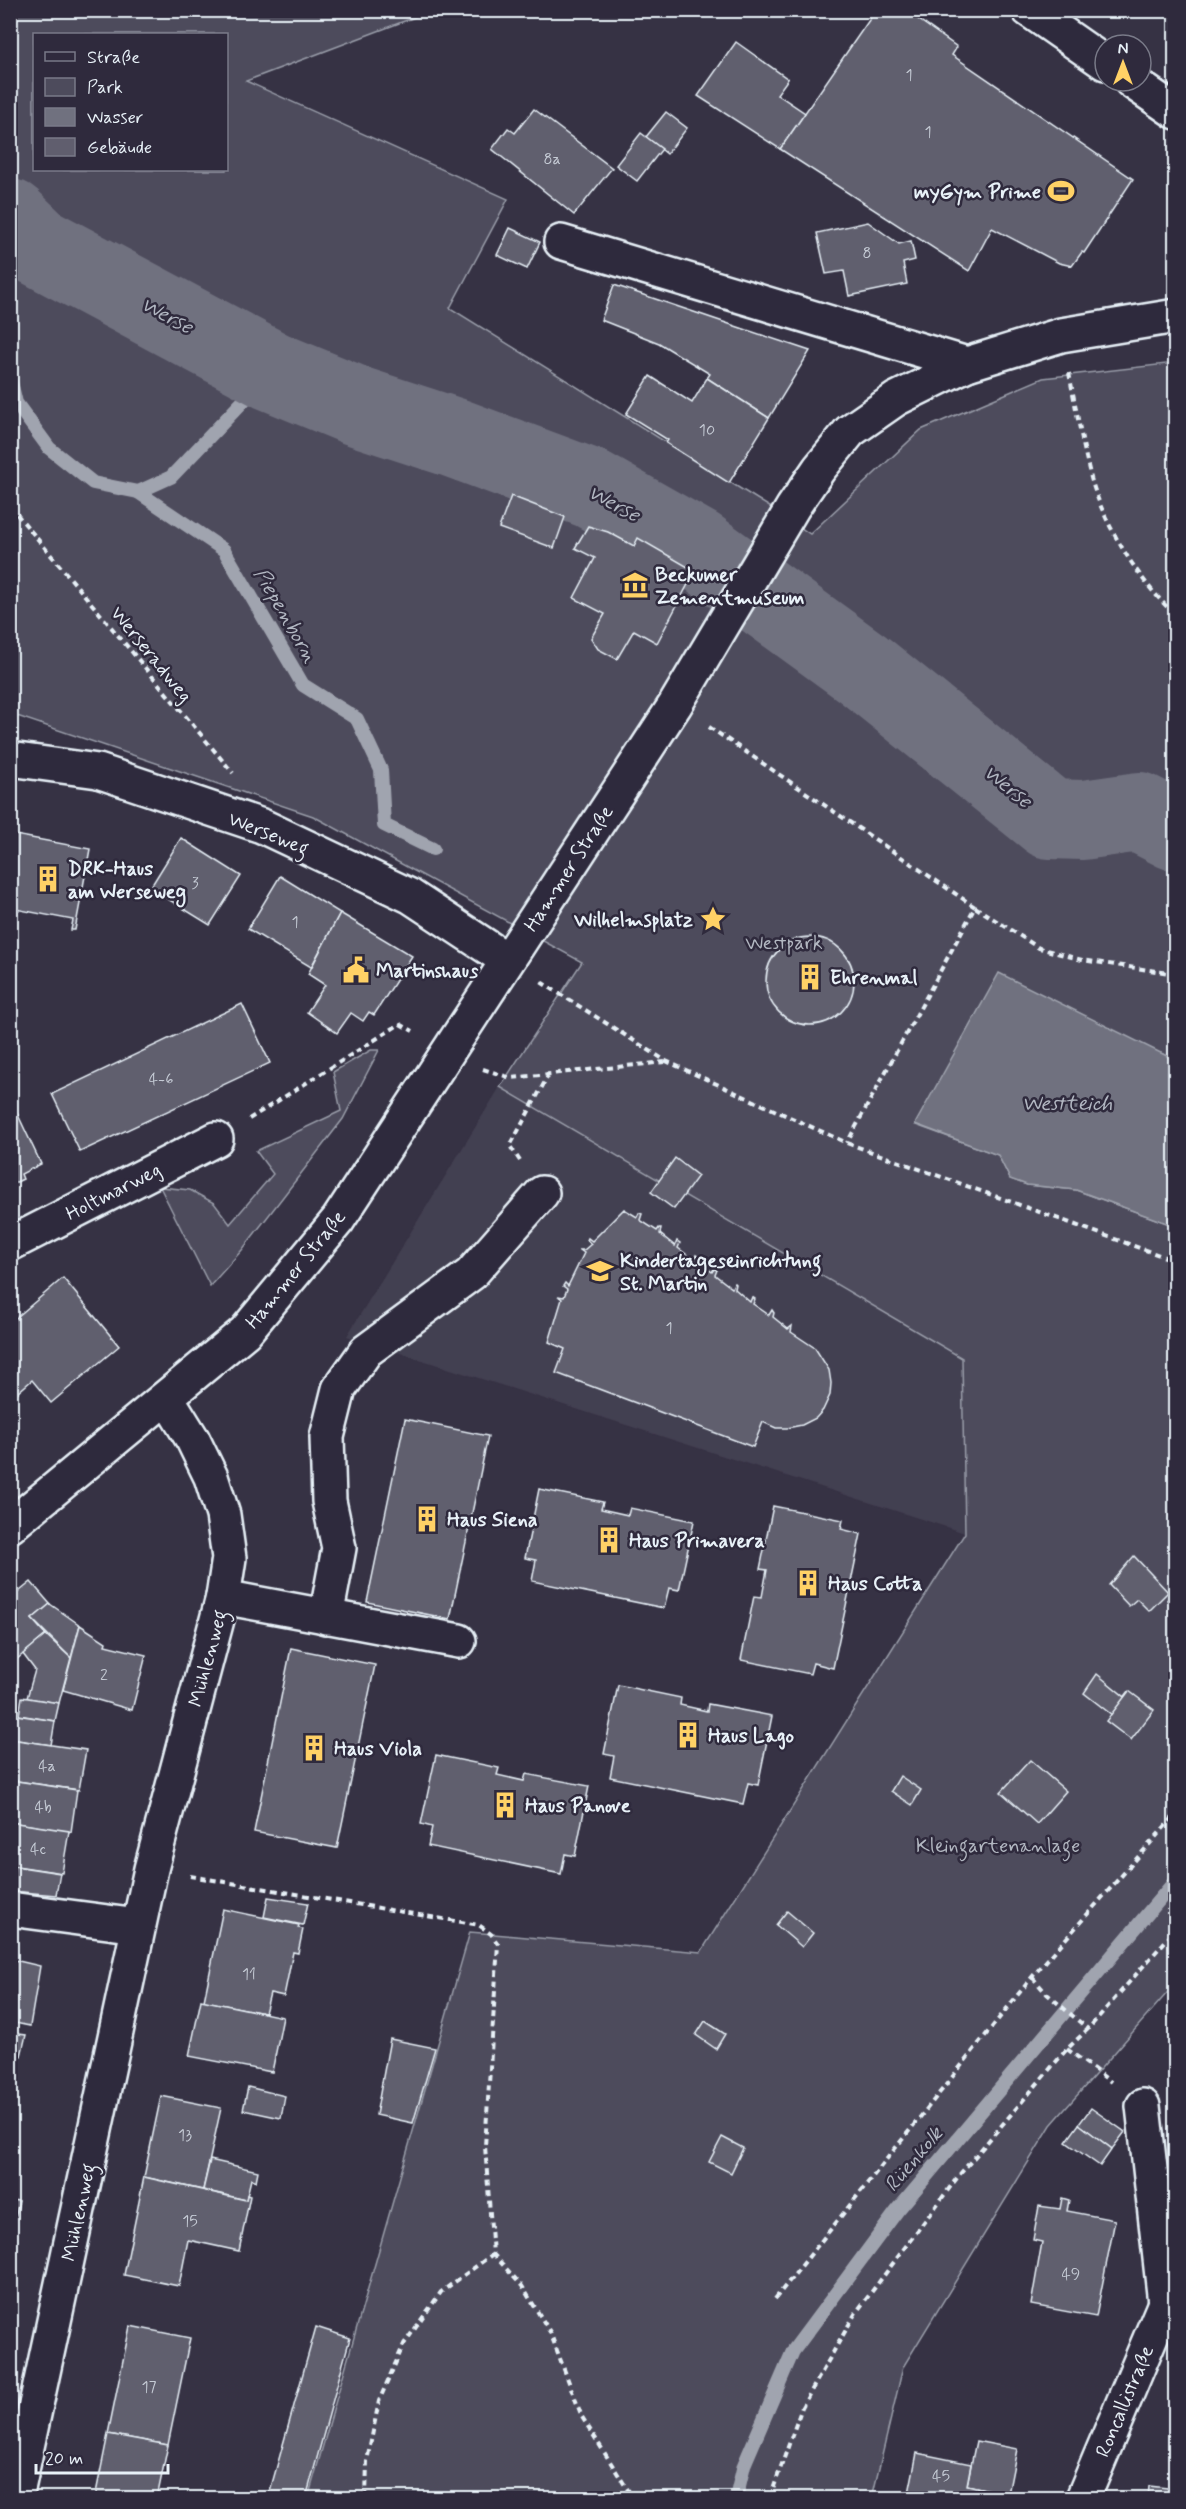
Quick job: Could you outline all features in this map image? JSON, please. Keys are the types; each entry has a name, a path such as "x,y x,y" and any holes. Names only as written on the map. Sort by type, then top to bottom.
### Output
{"main road":[{"path":"1029,10 1093,55"},
{"path":"1148,93 1176,112"},
{"path":"561,242 968,364"},
{"name":"Hammer Straße","path":"10,1526 245,1332 338,1220 675,705 819,469 850,431 896,399 968,364 1061,334 1176,316"},
{"name":"Werseweg","path":"10,759 98,771 262,826 410,896 507,960"},
{"name":"Holtmarweg","path":"10,1244 216,1139"},
{"path":"326,1617 339,1548 329,1501 327,1437 339,1389 366,1351 471,1274 542,1193"},
{"name":"Mühlenweg","path":"16,2499 138,1926 223,1597 229,1558 223,1515 212,1477 193,1440 167,1398"},
{"path":"223,1597 459,1641"},
{"path":"10,1909 138,1926"},
{"name":"Roncallistraße","path":"1083,2499 1170,2303 1143,2106"}],"path":[{"path":"1061,334 1095,489 1107,518 1134,567 1176,615"},
{"name":"Werseradweg","path":"10,506 236,777 262,826"},
{"path":"675,705 1039,948 1082,960 1176,974"},
{"path":"847,1143 975,907"},
{"path":"507,960 666,1062 847,1143 1176,1261"},
{"path":"216,1139 400,1024 449,1050"},
{"path":"479,1068 511,1078 666,1062"},
{"path":"522,1124 548,1075"},
{"path":"775,2299 1032,1977 1176,1814"},
{"path":"151,1869 479,1925 491,1934 498,1944 485,2146 493,2254 522,2286 550,2332 582,2417 633,2499"},
{"path":"770,2499 802,2407 855,2314 960,2174 1066,2049 1088,2029 1176,1929"},
{"path":"1032,1977 1047,1994 1088,2029"},
{"path":"1066,2049 1143,2106"},
{"path":"366,2499 367,2460 379,2401 404,2344 441,2292 493,2254"}],"shaded area":[{"name":"Kindertageseinrichtung St. Martin","path":"500,1087 962,1358 965,1533 347,1336"}],"green space":[{"name":"Westpark","path":"11,11 431,11 246,81 508,199 450,308 810,534 921,430 1043,378 1175,363 1175,1060 1161,1053 916,1125 998,1155 1010,1179 1027,1185 1076,1190 1175,1226 1175,1984 1051,2125 903,2367 872,2498 308,2498 470,1932 701,1952 965,1533 962,1358 500,1087 582,962 313,816 11,714"},
{"path":"371,1050 379,1050 343,1119 242,1250 210,1286 160,1187 190,1190 214,1203 230,1224 273,1174 256,1151 341,1111 333,1072"}],"water":[{"name":"Westteich","path":"999,973 1175,1060 1175,1226 1076,1190 1027,1185 1010,1179 998,1155 915,1124"}],"building":[{"path":"876,10 905,10 957,47 952,55 1133,179 1084,253 1082,252 1072,266 1059,263 992,228 969,271 780,149"},
{"path":"736,42 788,79 777,94 805,113 780,149 698,96"},
{"path":"534,109 612,168 574,215 492,149 508,128 515,133"},
{"path":"666,112 687,128 667,154 646,137"},
{"path":"641,133 662,149 637,181 616,165"},
{"path":"868,222 899,244 911,241 915,260 903,263 907,284 849,296 844,271 826,274 817,233"},
{"path":"510,228 540,242 527,269 497,255"},
{"path":"614,285 810,351 769,418 707,378 710,374 659,343 601,320"},
{"path":"650,376 692,403 707,378 769,418 729,483 666,443 668,440 626,414"},
{"path":"511,496 565,517 554,548 499,528"},
{"name":"Beckumer Zementmuseum","path":"588,526 608,532 634,546 638,538 695,571 657,643 634,630 617,659 598,649 591,638 605,614 574,598 595,558 575,548"},
{"name":"DRK-Haus am Werseweg","path":"10,834 90,849 75,930 71,930 73,920 10,908"},
{"path":"181,838 241,876 210,925 150,888"},
{"path":"280,876 340,913 311,967 248,929"},
{"name":"Martinshaus","path":"340,913 412,956 374,1015 369,1012 363,1021 351,1013 337,1033 307,1012 325,985 308,974"},
{"name":"Ehrenmal","path":"810,937 827,941 841,950 850,964 854,981 850,998 841,1012 827,1021 810,1025 793,1021 779,1012 770,998 766,981 770,964 779,950 793,941"},
{"path":"242,1004 270,1063 80,1152 52,1094"},
{"path":"10,1098 41,1164 21,1174 23,1179 10,1185"},
{"path":"675,1158 698,1176 674,1209 651,1192"},
{"path":"624,1209 637,1217 639,1213 642,1214 640,1220 657,1231 661,1228 660,1234 675,1246 677,1241 680,1243 678,1248 694,1260 696,1255 699,1257 698,1261 712,1272 714,1269 717,1270 715,1275 732,1288 734,1283 736,1284 735,1289 750,1302 752,1297 755,1299 753,1304 769,1315 772,1310 773,1317 788,1329 792,1326 791,1332 815,1348 829,1370 831,1383 830,1395 823,1410 816,1418 802,1425 787,1428 776,1428 763,1422 753,1447 556,1373 565,1349 549,1342 562,1299 558,1296 564,1297 567,1289 563,1286 565,1283 568,1286 584,1253 580,1250 584,1250 591,1244 588,1238 592,1241"},
{"path":"63,1278 119,1346 51,1403 32,1380 10,1399 10,1323"},
{"name":"Haus Siena","path":"405,1419 488,1436 450,1619 367,1602"},
{"name":"Haus Primavera","path":"539,1489 603,1502 601,1509 628,1515 630,1508 694,1521 679,1590 669,1588 664,1608 532,1581 536,1560 525,1558"},
{"name":"Haus Cotta","path":"773,1506 843,1520 841,1529 861,1534 833,1668 813,1663 810,1674 741,1660 754,1596 762,1597 767,1570 760,1569"},
{"path":"1134,1556 1168,1592 1149,1611 1137,1599 1129,1606 1109,1585"},
{"path":"31,1582 50,1604 32,1619 46,1635 10,1665 10,1599"},
{"path":"1176,1591 1176,1607 1167,1600"},
{"path":"50,1604 80,1625 71,1658 32,1619"},
{"path":"80,1625 106,1642 105,1645 146,1655 132,1710 63,1690"},
{"path":"46,1635 71,1658 59,1703 27,1698 35,1670 23,1654"},
{"name":"Haus Viola","path":"291,1648 375,1665 337,1848 254,1832"},
{"path":"1097,1674 1125,1697 1112,1715 1084,1693"},
{"name":"Haus Lago","path":"618,1685 681,1698 680,1705 707,1711 708,1704 772,1716 758,1785 748,1783 743,1804 610,1777 614,1756 604,1754"},
{"path":"1129,1691 1154,1710 1131,1740 1106,1721"},
{"path":"22,1697 59,1703 55,1721 19,1715"},
{"path":"10,1714 55,1721 51,1745 10,1739"},
{"path":"10,1739 86,1750 79,1790 10,1780"},
{"name":"Haus Panove","path":"436,1755 499,1768 497,1775 524,1781 526,1774 589,1786 575,1856 565,1854 561,1874 428,1846 432,1827 421,1824"},
{"path":"1030,1760 1066,1791 1037,1824 1001,1792"},
{"path":"900,1776 921,1790 912,1805 891,1791"},
{"path":"10,1780 77,1790 71,1832 10,1822"},
{"path":"10,1822 69,1831 62,1873 10,1865"},
{"path":"14,1866 60,1873 56,1895 11,1891"},
{"path":"268,1897 308,1903 303,1925 264,1917"},
{"path":"223,1909 299,1925 298,1928 303,1929 298,1953 293,1952 284,1996 270,1993 265,2013 204,2001"},
{"path":"787,1911 813,1933 802,1947 776,1925"},
{"path":"10,1959 40,1966 30,2026 10,2022"},
{"path":"201,2000 283,2017 272,2072 189,2056"},
{"path":"705,2021 725,2034 716,2049 696,2035"},
{"path":"10,2033 26,2035 21,2056 10,2054"},
{"path":"390,2039 435,2048 413,2123 376,2115"},
{"path":"10,2077 17,2078 10,2110"},
{"path":"248,2087 285,2096 281,2118 243,2110"},
{"path":"161,2096 221,2108 203,2190 144,2177"},
{"path":"1091,2108 1125,2132 1112,2149 1079,2124"},
{"path":"1079,2124 1112,2149 1100,2166 1066,2142"},
{"path":"722,2137 743,2148 731,2173 709,2162"},
{"path":"210,2160 258,2171 256,2181 251,2179 246,2200 203,2190"},
{"path":"144,2177 246,2200 247,2195 250,2196 239,2251 188,2240 179,2286 124,2275"},
{"path":"1062,2198 1069,2200 1067,2211 1115,2220 1096,2317 1031,2305 1042,2242 1033,2240 1039,2206 1060,2209"},
{"path":"10,2200 19,2201 10,2242"},
{"path":"130,2326 190,2338 168,2445 108,2434"},
{"path":"316,2327 350,2338 306,2498 268,2498"},
{"path":"108,2434 168,2445 157,2498 95,2498"},
{"path":"976,2441 1017,2449 1008,2494 967,2485"},
{"path":"917,2453 971,2464 967,2485 1006,2494 1005,2498 908,2498"},
{"path":"1149,2486 1176,2489 1176,2498 1148,2498"}],"waterway":[{"name":"Werse","path":"10,219 38,246 272,371 357,406 455,438 592,489 698,549 862,668 1050,819 1083,820 1139,812 1176,831"},
{"name":"Piepenborn","path":"10,378 16,403 49,448 93,483 138,492 171,477 272,371"},
{"name":"Piepenborn","path":"138,492 224,550 303,685 357,719 381,770 384,825 433,849"},
{"name":"Rüenkolk","path":"736,2498 744,2465 793,2351 897,2211 1176,1880"}],"place":[{"name":"myGym Prime","path":"1061,191"},
{"name":"Beckumer Zementmuseum","path":"635,585"},
{"name":"DRK-Haus am Werseweg","path":"48,879"},
{"name":"Wilhelmsplatz","path":"713,919"},
{"name":"Martinshaus","path":"356,970"},
{"name":"Ehrenmal","path":"810,977"},
{"name":"Kindertageseinrichtung St. Martin","path":"600,1271"},
{"name":"Haus Siena","path":"427,1519"},
{"name":"Haus Primavera","path":"609,1540"},
{"name":"Haus Cotta","path":"808,1583"},
{"name":"Haus Lago","path":"688,1735"},
{"name":"Haus Viola","path":"314,1748"},
{"name":"Haus Panove","path":"505,1805"}],"park label":[{"name":"Kleingartenanlage","path":"998,1845"}]}
